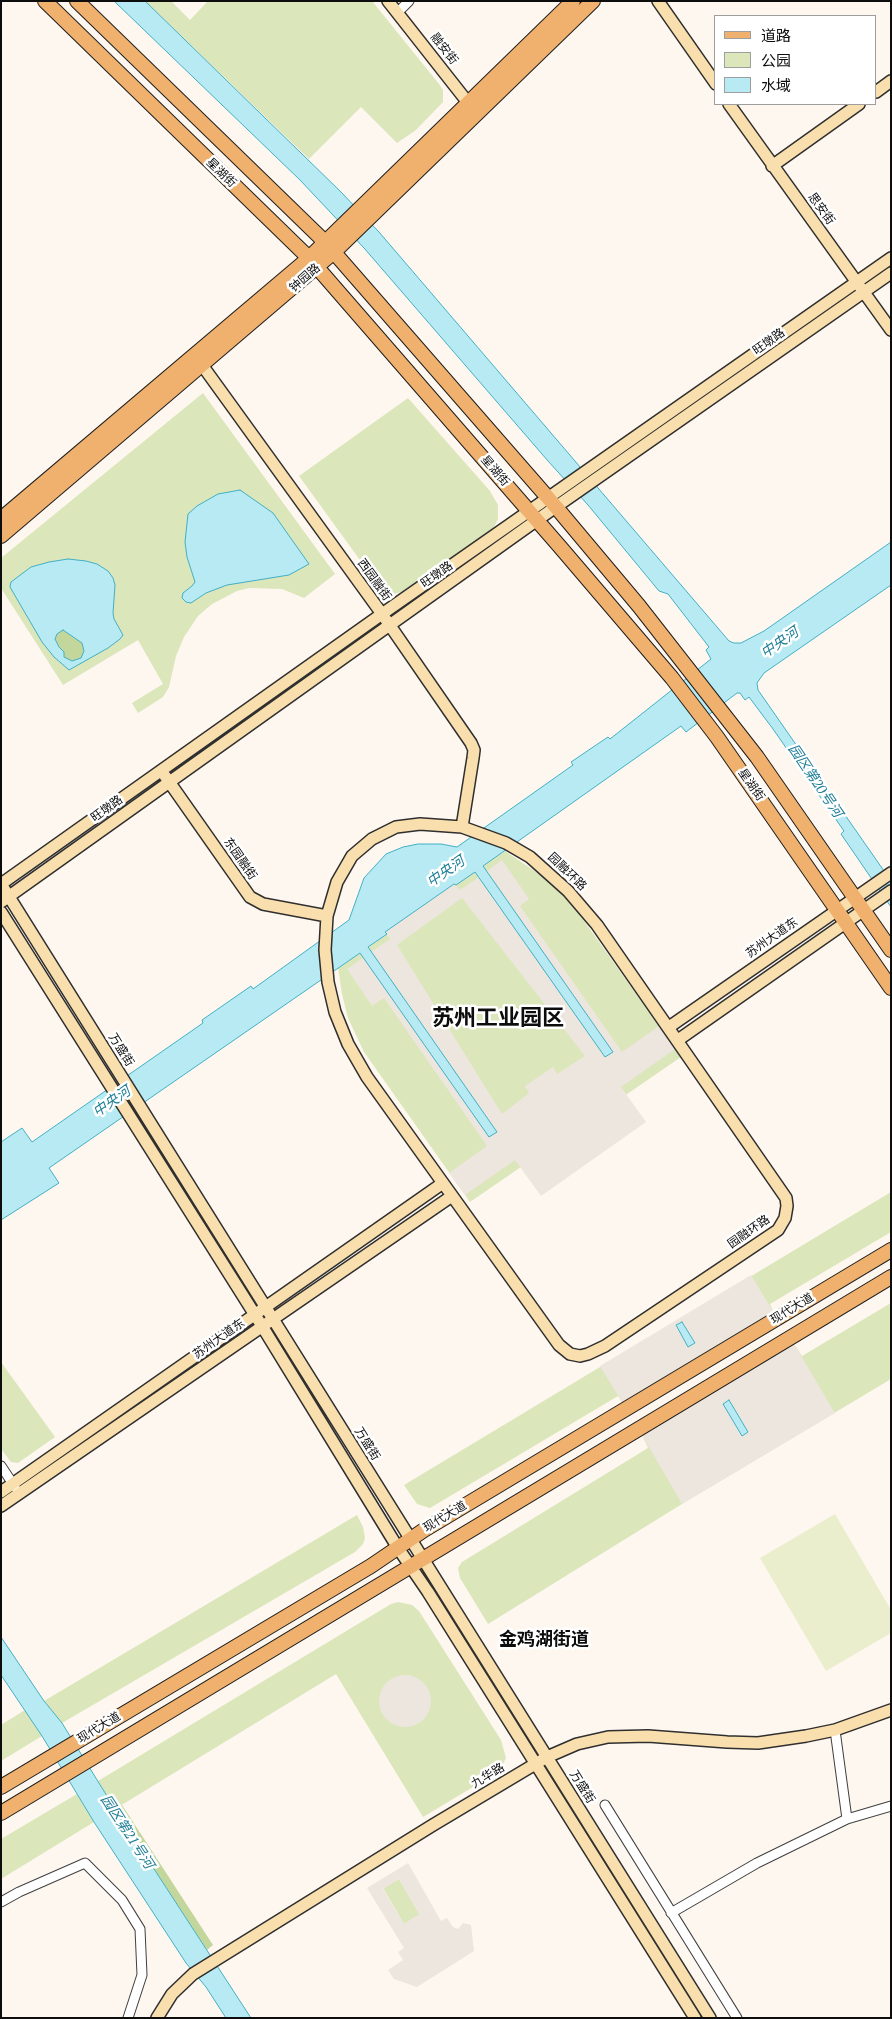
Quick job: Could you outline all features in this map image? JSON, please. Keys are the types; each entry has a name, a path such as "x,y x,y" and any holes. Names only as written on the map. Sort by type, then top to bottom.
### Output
{"main road":[{"name":"星湖街","path":"45,1 313,263 534,515 672,678 707,724 891,988"},
{"name":"星湖街","path":"77,1 330,247 552,502 639,606 777,785 891,950"},
{"name":"融安街","path":"388,1 477,114"},
{"name":"钟园路","path":"367,213 468,103 573,1"},
{"name":"钟园路","path":"1,536 202,365 477,114 593,1"},
{"path":"658,1 714,81"},
{"path":"877,91 891,81"},
{"name":"思安街","path":"730,105 891,330"},
{"path":"772,166 858,105"},
{"name":"旺墩路","path":"5,899 390,625 552,502 564,487 591,467 891,258"},
{"name":"钟园路","path":"1,519 313,263"},
{"name":"旺墩路","path":"552,502 573,496 891,273"},
{"name":"西园融街","path":"202,365 390,625 471,743 473,758 462,827"},
{"name":"旺墩路","path":"1,884 162,772 382,614 534,515"},
{"name":"东园融街","path":"162,772 250,897 263,904 326,920"},
{"name":"园融环路","path":"411,824 437,824 462,827 518,849 558,880 586,911 678,1040 786,1198 786,1218 774,1233 593,1353 577,1356 565,1352 558,1345 381,1097 355,1056 335,1012 328,982 325,950 326,920 336,882 344,868 357,850 372,839 396,827 411,824"},
{"name":"苏州大道东","path":"669,1028 890,873"},
{"name":"万盛街","path":"1,884 5,899 122,1077 710,2018"},
{"path":"678,1040 891,891"},
{"path":"1,912 130,1114 398,1548 428,1592 695,2018"},
{"name":"苏州大道东","path":"1,1492 444,1183"},
{"name":"苏州大道东","path":"1,1506 452,1196"},
{"name":"现代大道","path":"1,1787 371,1566 411,1538 891,1250"},
{"name":"现代大道","path":"1,1813 411,1568 452,1540 891,1277"},
{"name":"九华路","path":"157,2018 172,1994 193,1974 383,1855 547,1757 577,1744 608,1737 648,1736 758,1743 835,1730 891,1710"}],"street":[{"path":"398,12 409,1"},
{"path":"1,1466 20,1494"},
{"path":"835,1730 847,1819"},
{"path":"605,1805 737,2018"},
{"path":"671,1913 758,1863 847,1819 891,1806"},
{"path":"1,1902 85,1863 122,1900 140,1929 142,1975 128,2018"}],"green space":[{"path":"145,1 171,1 190,20 208,1 372,1 439,84 443,90 443,102 416,130 397,143 361,107 309,159"},
{"path":"203,393 335,574 304,598 282,589 249,588 237,591 212,604 198,616 184,637 176,656 169,687 163,697 138,713 132,703 163,684 138,640 63,685 1,588 1,558"},
{"path":"408,398 490,491 498,505 498,519 493,529 401,592 390,595 381,589 299,476"},
{"path":"63,630 82,643 84,651 81,658 72,661 63,657 64,654 55,639 57,634"},
{"path":"505,851 545,878 572,904 681,1057 470,1202 364,1052 348,1018 338,968 386,935 385,932"},
{"path":"891,1192 891,1232 770,1304 774,1313 623,1404 618,1396 430,1508 417,1504 404,1485"},
{"path":"891,1303 891,1379 682,1504 488,1624 460,1578 458,1568 462,1562 648,1448 642,1435 794,1344 802,1356"},
{"path":"1,1362 55,1437 18,1463 11,1462 1,1449"},
{"path":"835,1514 891,1610 891,1633 826,1671 760,1558"},
{"path":"357,1515 363,1527 365,1538 363,1544 355,1552 62,1723 44,1701"},
{"path":"398,1602 412,1605 419,1611 501,1740 506,1758 500,1770 423,1817 336,1674 115,1809 98,1781 391,1604"},
{"path":"25,1710 42,1736 1,1761 1,1725"},
{"path":"77,1794 94,1822 1,1879 1,1839"},
{"path":"122,1805 213,1945 207,1950 115,1809"},
{"path":"399,1879 420,1915 404,1924 383,1888"}],"shaded area":[{"path":"502,860 529,899 520,906 622,1052 659,1026 675,1049 621,1087 646,1122 541,1196 515,1160 465,1195 449,1173 487,1146 384,998 372,1006 347,969 364,957 489,1137 496,1132 371,952 390,939 385,932 454,883 460,890 479,877 605,1057 613,1052 487,871","holes":["462,898 585,1056 557,1074 553,1067 525,1086 529,1093 502,1114 397,945"]},
{"path":"751,1275 774,1313 623,1404 600,1366"},
{"path":"794,1344 835,1413 682,1504 642,1435"},
{"path":"400,1675 410,1675 419,1679 427,1687 431,1701 427,1715 419,1723 410,1727 400,1727 391,1723 383,1715 379,1706 379,1696 383,1687 391,1679"},
{"path":"408,1863 441,1921 447,1918 453,1927 458,1929 463,1923 471,1925 474,1951 417,1987 394,1979 388,1970 403,1960 398,1952 404,1948 367,1888","holes":["399,1879 419,1914 404,1924 383,1889"]}],"water":[{"path":"114,1 145,1 341,192 379,232 729,641 741,643 764,631 891,542 891,585 764,673 757,683 758,690 891,881 891,907 841,834 844,831 773,729 749,697 745,700 740,693 737,693 686,732 681,726 483,866 613,1052 605,1057 475,872 456,885 454,884 385,932 387,934 368,947 497,1132 489,1137 360,953 49,1168 59,1183 1,1220 1,1142 22,1128 32,1142 203,1023 202,1020 251,986 253,989 349,920 364,878 386,854 403,847 418,844 441,844 457,847 573,765 571,762 608,737 610,739 711,659 706,650 709,647 668,594 659,591 588,505 364,248 300,180"},
{"path":"240,490 273,513 309,564 289,575 227,585 206,593 191,603 186,602 182,598 183,593 195,582 187,557 185,542 188,514 197,506 218,494"},
{"path":"68,559 97,564 108,571 115,585 113,613 114,619 123,635 108,648 69,670 54,657 42,642 10,587 11,582 31,567","holes":["63,630 82,643 84,651 81,658 72,661 64,657 64,652 55,639 57,634"]},
{"path":"682,1322 695,1343 688,1347 676,1325"},
{"path":"729,1400 748,1432 742,1436 723,1404"},
{"name":"园区第21号河","path":"1,1637 44,1701 62,1723 115,1809 251,2018 226,2018 206,1987 186,1963 94,1822 42,1736 1,1675"}],"district":[{"name":"苏州工业园区","path":"498,1019"},
{"name":"金鸡湖街道","path":"544,1640"}],"water label":[{"name":"中央河","path":"780,643"},
{"name":"园区第20号河","path":"815,781"},
{"name":"中央河","path":"446,872"},
{"name":"中央河","path":"112,1102"}]}
